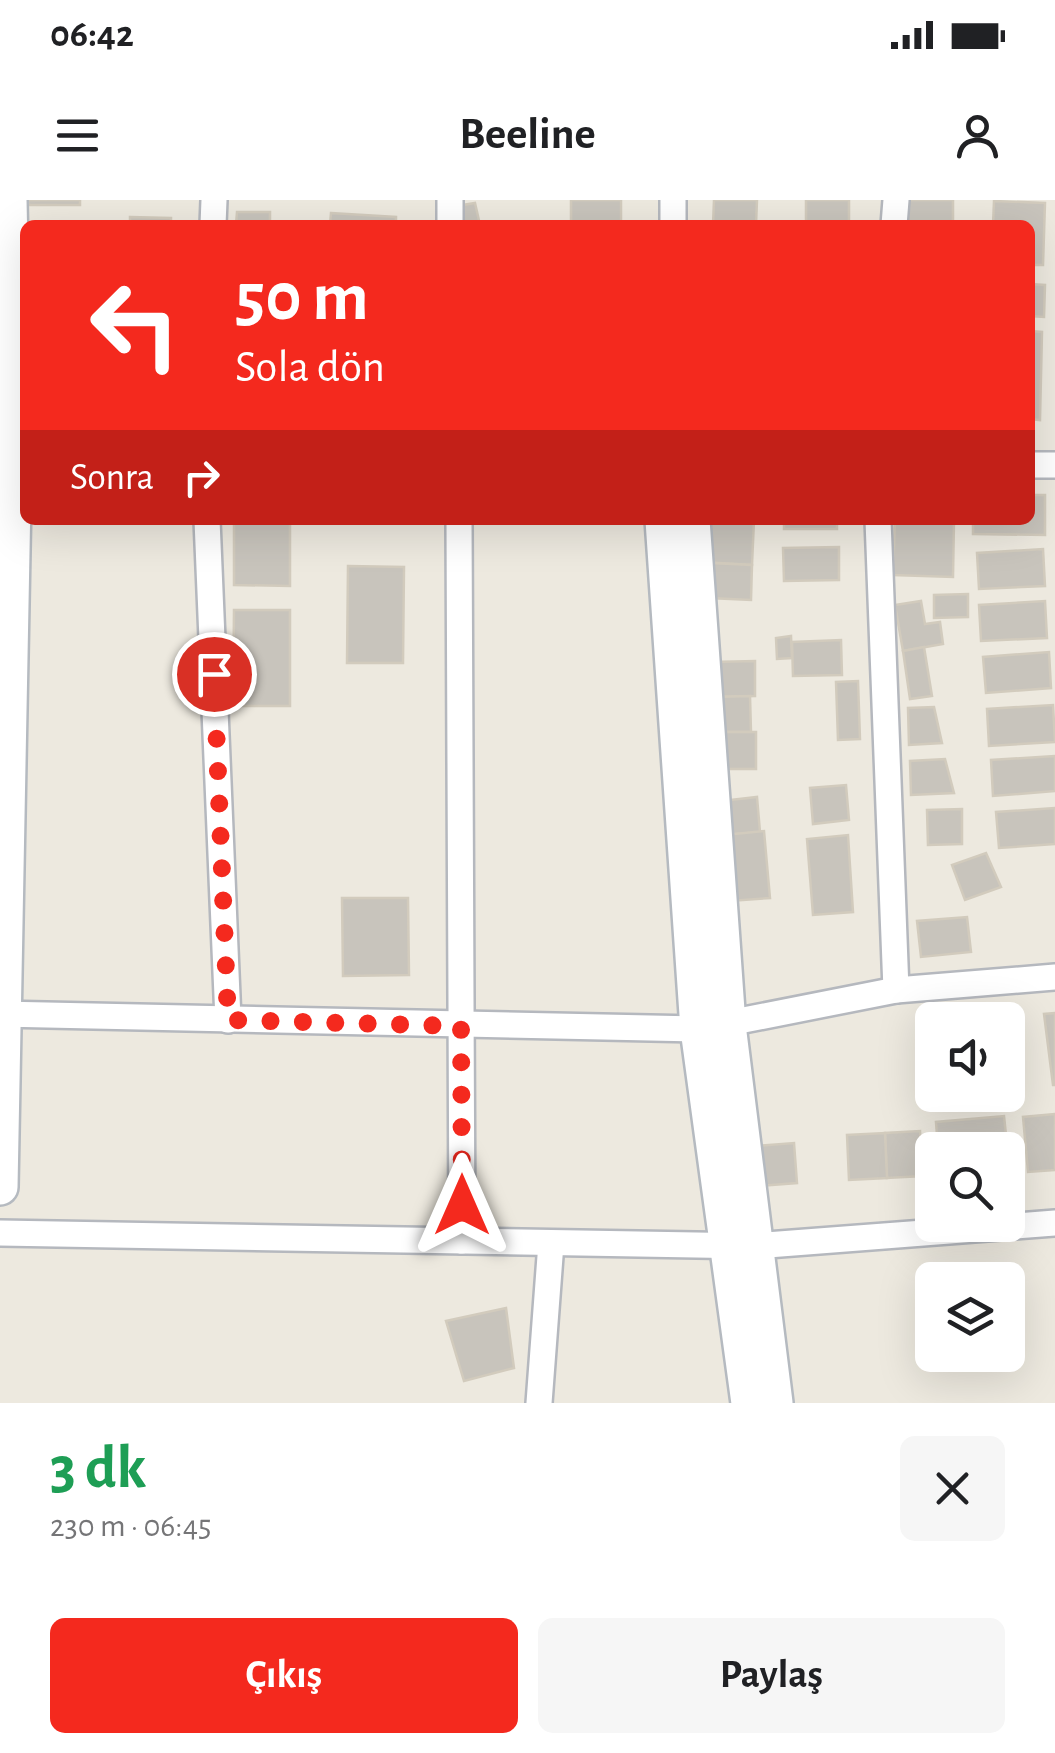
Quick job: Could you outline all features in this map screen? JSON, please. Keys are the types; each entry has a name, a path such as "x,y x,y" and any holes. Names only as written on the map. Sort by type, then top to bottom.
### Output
{"street":[{"path":"0,1187 5,695 13,445 4,256 9,200"},
{"path":"208,525 228,1020"},
{"path":"459,525 462,1241"},
{"path":"663,525 713,1027 740,1246 749,1403"},
{"path":"692,525 713,1027"},
{"path":"878,525 896,990"},
{"path":"2,1014 461,1026 713,1027 896,990 1055,977"},
{"path":"0,1233 740,1246 1055,1223"},
{"path":"539,1403 552,1243"},
{"path":"740,1246 775,1403"}],"building":[{"path":"28,200 80,200 80,205 28,205"},
{"path":"571,200 621,200 621,220 571,220"},
{"path":"714,200 757,200 756,220 713,220"},
{"path":"806,200 849,200 849,220 806,220"},
{"path":"900,200 953,200 953,220 899,220"},
{"path":"994,201 1045,203 1043,265 1035,265 1035,220 993,220"},
{"path":"475,203 479,220 459,220 456,206"},
{"path":"237,212 270,212 270,220 236,220"},
{"path":"331,213 396,217 396,220 330,220"},
{"path":"130,217 171,218 171,220"},
{"path":"1035,284 1045,285 1044,317 1035,316"},
{"path":"1035,331 1042,332 1040,420 1035,420"},
{"path":"1035,495 1045,495 1045,535 973,534 973,525 1035,525"},
{"path":"234,525 290,525 290,586 234,585"},
{"path":"703,525 754,525 752,565 702,562"},
{"path":"784,525 837,525 837,529 784,529"},
{"path":"895,525 954,525 953,577 893,575"},
{"path":"839,547 839,580 784,581 783,548"},
{"path":"1043,549 1045,586 979,589 977,553"},
{"path":"710,563 752,565 751,600 709,598"},
{"path":"348,566 404,567 403,663 347,663"},
{"path":"968,594 968,617 934,618 934,595"},
{"path":"921,601 925,624 940,622 943,644 903,651 895,605"},
{"path":"1045,601 1047,638 981,641 979,605"},
{"path":"234,610 290,610 290,706 233,706"},
{"path":"791,636 792,658 777,659 776,638"},
{"path":"841,640 842,675 793,676 792,642"},
{"path":"924,647 932,696 910,699 903,651"},
{"path":"1049,652 1051,688 986,693 983,657"},
{"path":"755,661 755,696 714,697 713,662"},
{"path":"858,681 860,739 838,740 836,682"},
{"path":"750,696 751,732 714,732 714,697"},
{"path":"1053,705 1055,742 989,746 987,709"},
{"path":"934,707 942,743 909,745 908,708"},
{"path":"714,732 756,732 756,769 715,769"},
{"path":"1055,756 1055,791 993,796 991,760"},
{"path":"945,759 954,793 911,795 910,761"},
{"path":"846,785 849,820 813,824 810,788"},
{"path":"757,797 760,832 724,835 721,801"},
{"path":"1055,808 1055,844 999,848 996,812"},
{"path":"962,809 962,844 928,845 927,810"},
{"path":"764,831 770,898 730,901 724,835"},
{"path":"848,835 853,912 813,915 807,839"},
{"path":"986,853 1001,887 965,900 952,865"},
{"path":"342,898 408,898 409,975 343,976"},
{"path":"967,917 971,952 921,957 917,921"},
{"path":"1055,1013 1055,1085 1053,1085 1044,1014"},
{"path":"1055,1114 1055,1170 1028,1172 1023,1117"},
{"path":"1004,1116 1006,1132 937,1132 936,1122"},
{"path":"920,1131 915,1132 915,1176 887,1178 885,1133"},
{"path":"885,1133 887,1178 849,1180 847,1135"},
{"path":"794,1143 797,1183 760,1186 756,1146"},
{"path":"506,1308 514,1368 464,1381 446,1321"}],"route":[{"path":"214,674 228,1020 461,1026 462,1205"}]}
